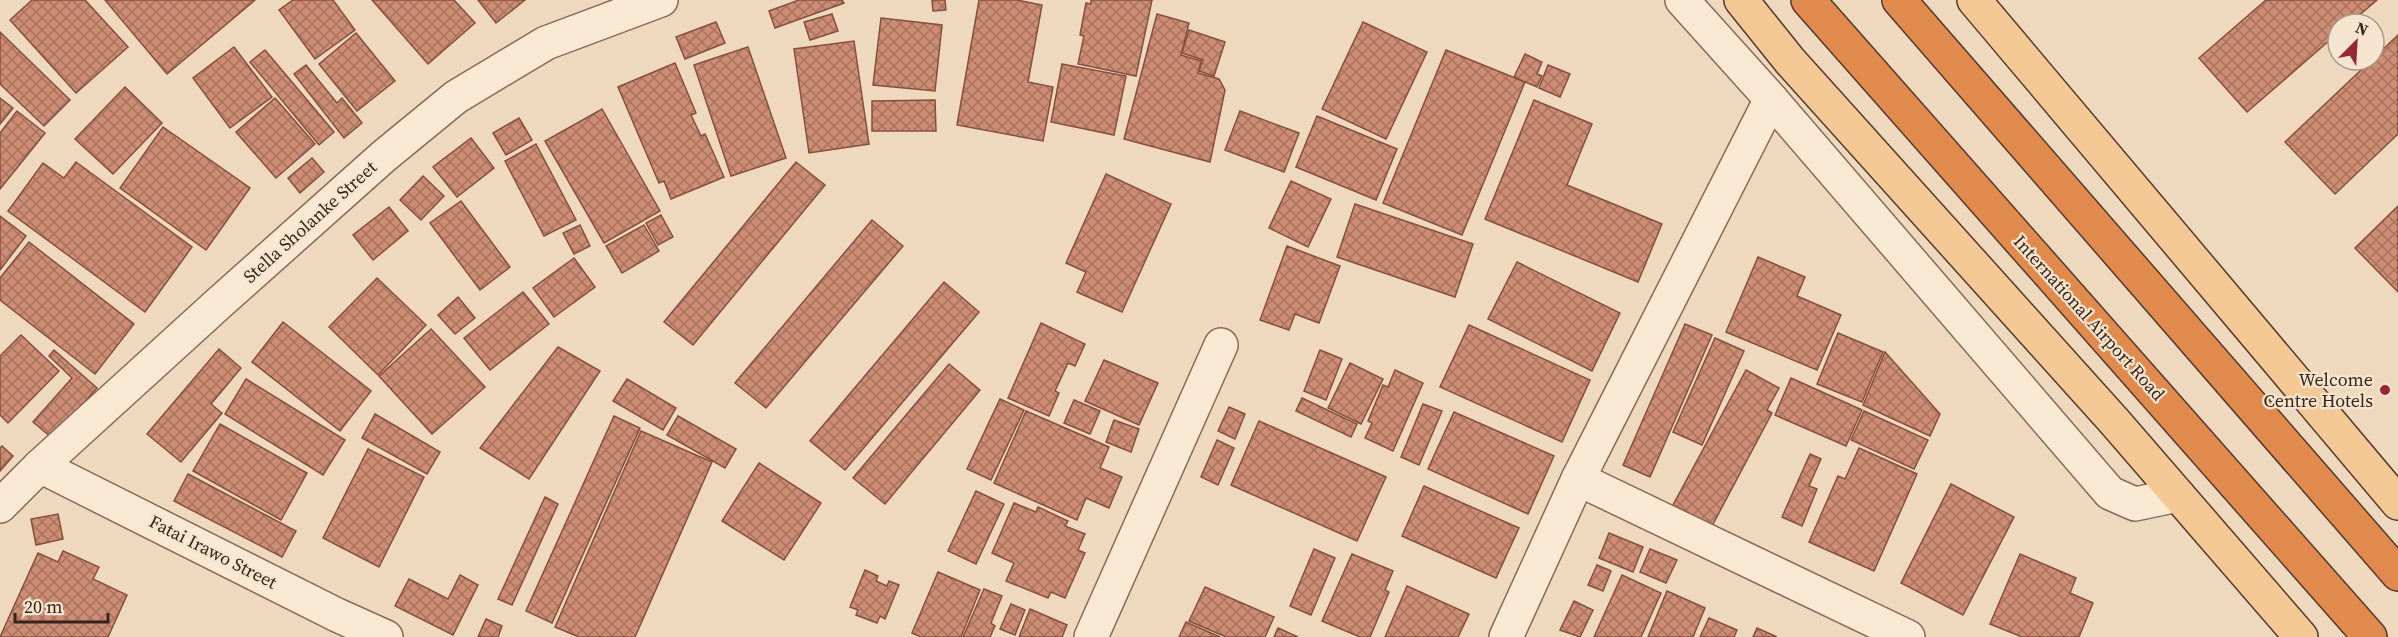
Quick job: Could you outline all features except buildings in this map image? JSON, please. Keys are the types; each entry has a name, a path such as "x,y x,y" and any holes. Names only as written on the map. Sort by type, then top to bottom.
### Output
{"highway":[{"name":"International Airport Road","path":"1808,0 2370,637"},
{"path":"1899,0 2398,574"}],"main road":[{"path":"1741,0 1790,61 2178,495 2301,637"},
{"path":"1974,0 2398,503"}],"street":[{"name":"Stella Sholanke Street","path":"0,506 40,466 384,156 456,97 546,43 662,0"},
{"path":"1682,0 2110,493 2135,504 2178,495"},
{"path":"1506,637 1578,479 1770,99"},
{"path":"1091,637 1221,345"},
{"name":"Fatai Irawo Street","path":"40,466 332,626 386,637"},
{"path":"1578,479 1908,637"}],"place":[{"name":"Welcome Centre Hotels","path":"2385,390"}]}
